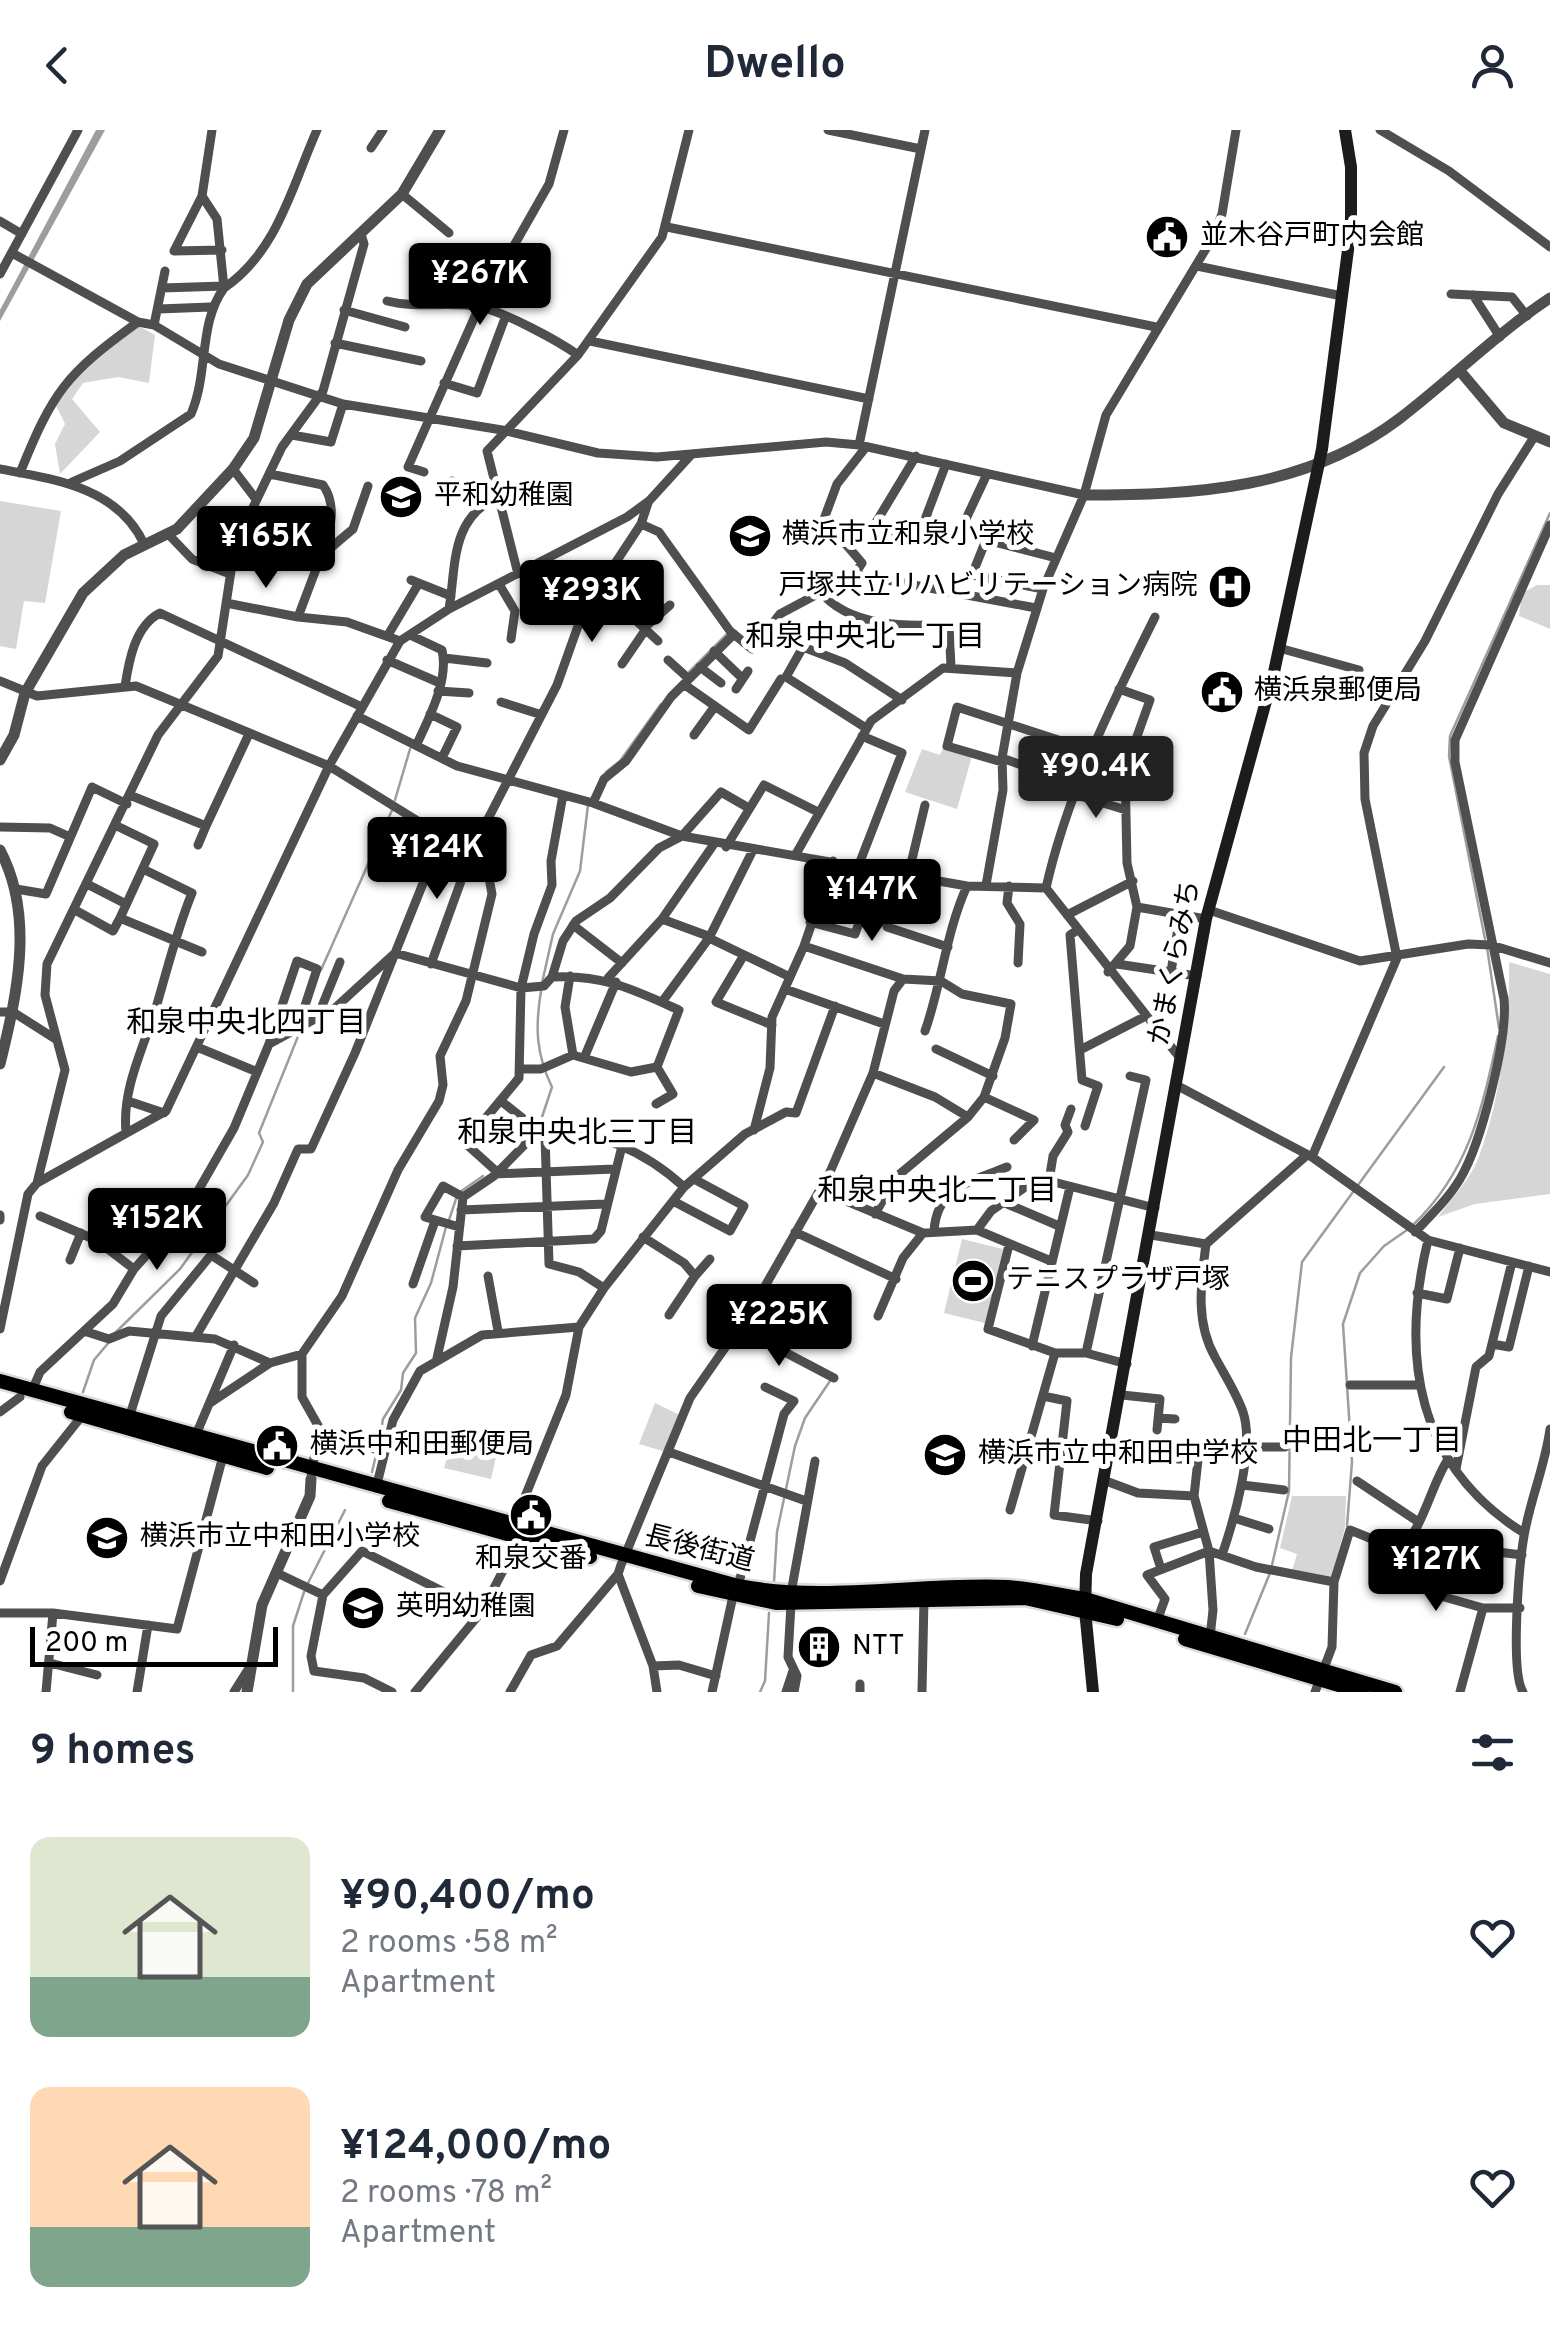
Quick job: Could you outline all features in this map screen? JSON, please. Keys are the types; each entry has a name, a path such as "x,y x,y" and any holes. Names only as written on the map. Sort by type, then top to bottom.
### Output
{"main road":[{"name":"かまくらみち","path":"1092,1692 1085,1604 1208,914 1279,648 1319,464 1351,214 1351,167 1345,130"},
{"name":"長後街道","path":"0,1381 26,1394"},
{"name":"長後街道","path":"0,1390 85,1411 223,1456 376,1488 621,1565 736,1591 791,1598 1024,1598 1085,1604 1110,1617 1362,1692"},
{"name":"長後街道","path":"85,1411 129,1418 311,1475 517,1531"},
{"name":"長後街道","path":"791,1598 1009,1587 1157,1621 1210,1637 1321,1681 1396,1692"}],"street":[{"path":"0,274 16,254 22,234 78,130"},
{"path":"212,130 202,196 174,251 222,250"},
{"path":"72,482 120,461 191,414 206,359 210,307 224,287 248,272 289,206 317,130"},
{"path":"371,148 383,130"},
{"path":"0,760 14,736 26,691 83,593 144,544 170,535 233,469 254,438 289,320 306,284 402,194 440,130"},
{"path":"424,472 408,466 479,307 549,184 564,130"},
{"path":"518,574 486,451 578,355 667,227 688,130"},
{"path":"828,130 921,149"},
{"path":"640,524 658,532 734,634 752,649 780,614 855,574 862,562 824,519 837,484 862,446 925,130"},
{"path":"986,885 1003,790 1002,760 1008,720 1036,608 1084,495 1106,415 1196,266 1222,214 1236,130"},
{"path":"1380,130 1460,178 1550,247"},
{"path":"402,194 449,233"},
{"path":"202,196 217,219 224,287"},
{"path":"0,221 22,234"},
{"path":"667,227 1156,327"},
{"path":"37,1183 64,1082 44,980 52,950 89,885 158,735 209,671 222,640 234,545 255,498 320,396 364,244 361,234"},
{"path":"16,254 138,322 154,325 206,359 343,404 502,430 630,457 826,442 862,446 1084,495 1182,494 1250,486 1319,464 1396,421 1550,298"},
{"path":"1196,266 1342,296"},
{"path":"154,325 165,271"},
{"path":"162,288 224,287"},
{"path":"1451,294 1512,297 1526,316"},
{"path":"1473,295 1500,337"},
{"path":"387,301 408,307 479,307 548,334 578,355"},
{"path":"158,309 210,307"},
{"path":"344,310 404,326"},
{"path":"444,383 477,393 505,318"},
{"path":"20,473 58,388 74,370 138,322"},
{"path":"590,340 869,399"},
{"path":"335,344 421,361"},
{"path":"1460,371 1504,423 1550,442"},
{"path":"292,435 332,442 343,404"},
{"path":"1222,1555 1242,1484 1244,1413 1213,1355 1204,1324 1200,1290 1206,1244 1310,1156 1397,958 1362,776 1368,740 1425,641 1498,494 1534,437"},
{"path":"0,1329 28,1194 37,1183 164,1113 329,766 388,660 405,638 649,501 691,455"},
{"path":"916,456 874,524 916,542 946,464"},
{"path":"0,469 72,482 131,522 144,544"},
{"path":"233,469 255,498"},
{"path":"270,474 322,485 332,508 324,554 298,617"},
{"path":"928,518 958,536 987,474"},
{"path":"452,481 482,504"},
{"path":"324,554 353,530 368,486"},
{"path":"449,610 457,542 482,504 496,498"},
{"path":"430,964 473,848 557,685 583,612 640,524 649,501"},
{"path":"332,508 356,515"},
{"path":"1411,1230 1446,1199 1470,1158 1504,1036 1504,999 1487,945 1454,740 1550,525"},
{"path":"170,535 192,559 230,574"},
{"path":"1043,589 972,575 986,540 1056,558"},
{"path":"855,574 1036,608"},
{"path":"388,634 415,582 452,596"},
{"path":"499,584 514,611 511,640"},
{"path":"820,591 837,606 892,625 948,624 951,667"},
{"path":"226,603 347,622 442,650 439,687 417,744"},
{"path":"622,664 645,628 670,605"},
{"path":"583,612 612,620 630,616 658,641"},
{"path":"125,686 134,646 150,618 160,613 222,640 442,758 507,781 589,802 682,836 752,852 796,854 967,886 1046,888 1108,972 1182,1060"},
{"path":"1046,888 1056,842 1120,689 1155,617"},
{"path":"589,802 604,779 626,761 652,720 686,679 734,634"},
{"path":"858,867 902,753 864,732 786,676 803,647 844,664 902,700"},
{"path":"1279,648 1359,670"},
{"path":"714,652 745,674 736,688"},
{"path":"444,658 487,663"},
{"path":"388,660 439,687 469,693"},
{"path":"668,660 715,706 750,730 781,679"},
{"path":"796,854 864,732 935,672 951,667 1017,673"},
{"path":"700,668 721,683"},
{"path":"0,682 61,696 125,686 329,766 442,836 473,848 492,886 466,1002 440,1056 443,1085 439,1101 398,1170 342,1296 302,1354 302,1397 320,1434 310,1496 254,1630 247,1692"},
{"path":"1108,972 1130,946 1137,907 1128,863 1125,770 1150,700 1120,689"},
{"path":"501,702 539,714"},
{"path":"694,735 715,706"},
{"path":"1125,770 1008,720 957,708 948,746 1002,760 1126,810"},
{"path":"430,714 458,726 442,758"},
{"path":"198,845 248,736"},
{"path":"726,847 764,785 818,812"},
{"path":"16,889 46,894 92,787 206,826"},
{"path":"395,953 521,988 540,987 552,977 573,926 610,898 659,848 682,836 721,792 747,807"},
{"path":"563,796 551,861 552,885 534,934 521,988 519,1078 465,1144 494,1170 614,1169"},
{"path":"924,806 887,927 948,947"},
{"path":"75,910 113,931 120,918 154,844 117,826"},
{"path":"0,827 50,828 68,836"},
{"path":"196,1336 298,1150 311,1149 442,836"},
{"path":"579,1056 622,963 662,919 714,844"},
{"path":"0,850 16,889 20,926 0,1064"},
{"path":"662,1002 708,937 752,852"},
{"path":"754,1130 770,1068 772,1024 833,861"},
{"path":"126,1132 128,1100 172,939 192,892 143,869"},
{"path":"810,922 855,934 878,870"},
{"path":"1067,915 1133,882"},
{"path":"89,885 126,904"},
{"path":"925,1031 955,912 967,886"},
{"path":"1009,886 1007,902 1020,924 1018,962"},
{"path":"1137,907 1180,915 1208,914 1347,958 1373,962 1487,945 1550,963"},
{"path":"1171,972 1180,915"},
{"path":"120,918 202,952"},
{"path":"662,919 790,976"},
{"path":"573,926 622,963"},
{"path":"1076,931 1070,935 1082,1080 1098,1086 1085,1126"},
{"path":"804,946 903,980 940,981 962,994 1010,1004 993,1076 984,1096 968,1117 896,1178 875,1214"},
{"path":"268,1044 335,1008 395,953"},
{"path":"744,955 716,1002 772,1024"},
{"path":"0,1412 26,1394 40,1372 112,1304 134,1269 187,1210 234,1128 297,960 317,969 302,1025"},
{"path":"318,1016 340,962"},
{"path":"1117,964 1197,976"},
{"path":"570,976 565,1007 579,1056"},
{"path":"552,977 612,980 680,1010 657,1068"},
{"path":"510,1692 531,1654 557,1646 621,1565 690,1398 740,1328 820,1190 872,1073 894,991 903,980"},
{"path":"785,989 884,1024"},
{"path":"415,1692 458,1646 482,1611 517,1531 566,1395 579,1327 604,1288 684,1187 754,1130 786,1112 796,1113 835,1006"},
{"path":"6,1012 58,1040"},
{"path":"1080,1050 1144,1017"},
{"path":"197,1047 254,1072"},
{"path":"936,1049 993,1076"},
{"path":"520,1069 543,1068 579,1056 631,1072 657,1068"},
{"path":"656,1104 674,1094 657,1068"},
{"path":"872,1073 936,1097 968,1117"},
{"path":"1086,1353 1113,1245 1119,1199 1146,1080 1130,1076"},
{"path":"1178,1086 1310,1156 1428,1240 1550,1272"},
{"path":"984,1096 1034,1120 1014,1140"},
{"path":"128,1100 164,1113"},
{"path":"501,1101 537,1131 578,1134 622,1146 664,1169 684,1187"},
{"path":"1049,1181 1052,1156 1068,1132 1065,1125 1071,1109"},
{"path":"459,1195 537,1131"},
{"path":"537,1131 546,1172 549,1264 579,1272 604,1288"},
{"path":"457,1246 594,1239 601,1232 622,1146"},
{"path":"878,1316 904,1258 941,1199 964,1182 1007,1168"},
{"path":"976,1230 1038,1178 1156,1208"},
{"path":"673,1201 730,1231 744,1206 694,1179"},
{"path":"436,1358 446,1330 457,1246 447,1224 425,1217 443,1186 459,1195"},
{"path":"1032,1346 1070,1187"},
{"path":"820,1190 923,1232 976,1230 1051,1262"},
{"path":"459,1195 461,1210"},
{"path":"1004,1203 1059,1226"},
{"path":"413,1284 447,1224 461,1210 605,1204"},
{"path":"40,1216 107,1246 134,1269"},
{"path":"795,1232 894,1278"},
{"path":"70,1260 81,1233"},
{"path":"1151,1235 1206,1244"},
{"path":"643,1238 684,1263 695,1276"},
{"path":"1428,1240 1414,1326 1420,1385 1447,1461 1488,1508 1524,1533"},
{"path":"1010,1246 988,1329 1056,1353 1086,1353 1128,1364"},
{"path":"1417,1293 1448,1299 1460,1248"},
{"path":"129,1418 161,1316 212,1255 254,1283"},
{"path":"669,1316 710,1259"},
{"path":"1456,1469 1476,1367 1489,1356 1512,1262"},
{"path":"1492,1344 1508,1346 1528,1266"},
{"path":"488,1276 498,1331"},
{"path":"376,1488 380,1451 393,1420 420,1372 436,1358 498,1331 579,1327"},
{"path":"740,1328 834,1378"},
{"path":"84,1331 111,1339 130,1331 196,1336 234,1344 270,1363"},
{"path":"195,1437 234,1344"},
{"path":"1010,1510 1056,1353"},
{"path":"209,1404 270,1363 302,1354"},
{"path":"1350,1385 1420,1385"},
{"path":"712,1692 784,1414 794,1400 765,1387"},
{"path":"1122,1395 1160,1399 1157,1430"},
{"path":"1043,1396 1067,1401 1054,1515 1098,1521"},
{"path":"0,1581 42,1466 85,1411"},
{"path":"1158,1418 1175,1419"},
{"path":"1523,1692 1515,1677 1524,1533 1550,1429"},
{"path":"320,1434 380,1451"},
{"path":"1029,1444 1061,1449"},
{"path":"1243,1447 1285,1447"},
{"path":"668,1452 806,1500"},
{"path":"0,1613 53,1613 177,1629 223,1456"},
{"path":"1159,1458 1198,1460 1194,1496 1209,1551 1210,1637"},
{"path":"794,1692 793,1668 788,1657 791,1598 815,1460"},
{"path":"1321,1681 1335,1632 1334,1582 1350,1530 1400,1550 1410,1541 1447,1461"},
{"path":"1357,1481 1417,1521"},
{"path":"1106,1482 1138,1493 1194,1496"},
{"path":"1242,1484 1284,1490"},
{"path":"1234,1518 1269,1529"},
{"path":"1161,1569 1154,1548 1202,1532"},
{"path":"1410,1541 1522,1555"},
{"path":"1430,1543 1430,1593 1483,1608 1520,1608"},
{"path":"392,1692 364,1678 311,1667 323,1594 362,1550 482,1611"},
{"path":"1157,1621 1166,1599 1147,1575 1209,1551 1256,1567 1334,1582"},
{"path":"621,1565 653,1666 657,1692"},
{"path":"276,1573 323,1594"},
{"path":"922,1692 924,1599"},
{"path":"1460,1692 1483,1608"},
{"path":"46,1692 53,1613"},
{"path":"137,1692 148,1625"},
{"path":"50,1663 97,1674"},
{"path":"234,1692 251,1664"},
{"path":"653,1666 679,1665 716,1676"},
{"path":"786,1692 793,1668"}],"shaded area":[{"path":"96,130 105,130 0,321 0,310"},
{"path":"137,325 155,335 149,383 118,377 83,383 72,399 100,432 60,474 55,444 65,424 54,401 75,375"},
{"path":"0,501 61,511 45,603 24,601 16,649 0,646"},
{"path":"1537,585 1550,585 1550,629 1519,616 1522,593"},
{"path":"943,748 972,756 957,809 905,792 922,749 940,755"},
{"path":"1509,962 1550,974 1550,1194 1475,1204 1438,1217 1478,1159 1493,1111 1508,1009"},
{"name":"テニスプラザ戸塚","path":"962,1239 1003,1249 985,1323 944,1313"},
{"path":"655,1403 680,1415 666,1452 639,1444"},
{"path":"456,1429 500,1440 491,1479 444,1468"},
{"path":"1292,1496 1346,1496 1345,1528 1331,1578 1292,1571 1297,1554 1280,1548"}],"waterway":[{"path":"1485,939 1449,756 1450,736 1550,513"},
{"path":"689,672 727,634"},
{"path":"606,772 620,761 661,704"},
{"path":"395,800 410,749"},
{"path":"542,983 553,934 580,871 588,805"},
{"path":"321,970 393,808"},
{"path":"1487,947 1499,1028"},
{"path":"541,991 538,1040 552,1087 542,1117"},
{"path":"114,1334 180,1269 248,1175 263,1142 259,1133 301,1029"},
{"path":"1413,1225 1448,1183 1460,1161 1479,1114 1498,1036"},
{"path":"1272,1565 1289,1491 1291,1358 1302,1262 1444,1067"},
{"path":"460,1192 483,1176"},
{"path":"449,1220 456,1199"},
{"path":"378,1447 383,1419 401,1390 403,1373 416,1353 415,1318 431,1283 446,1227"},
{"path":"1347,1526 1352,1462 1343,1324 1360,1273 1384,1246 1407,1230"},
{"path":"83,1392 94,1360 110,1341"},
{"path":"774,1582 777,1532 795,1446 805,1418 830,1381"},
{"path":"372,1472 376,1455"},
{"path":"307,1585 345,1510"},
{"path":"1245,1634 1270,1573"},
{"path":"293,1692 293,1626 304,1592"},
{"path":"760,1692 765,1681 769,1613"}],"place":[{"name":"並木谷戸町内会館","path":"1167,237"},
{"name":"平和幼稚園","path":"401,497"},
{"name":"横浜市立和泉小学校","path":"750,536"},
{"name":"戸塚共立リハビリテーション病院","path":"1230,587"},
{"name":"横浜泉郵便局","path":"1222,692"},
{"name":"テニスプラザ戸塚","path":"973,1281"},
{"name":"横浜中和田郵便局","path":"277,1446"},
{"name":"横浜市立中和田中学校","path":"945,1455"},
{"name":"和泉交番","path":"531,1515"},
{"name":"横浜市立中和田小学校","path":"107,1538"},
{"name":"英明幼稚園","path":"363,1608"},
{"name":"NTT","path":"819,1647"}],"district":[{"name":"和泉中央北一丁目","path":"865,638"},
{"name":"和泉中央北四丁目","path":"246,1024"},
{"name":"和泉中央北三丁目","path":"577,1134"},
{"name":"和泉中央北二丁目","path":"937,1192"},
{"name":"中田北一丁目","path":"1372,1442"}]}
